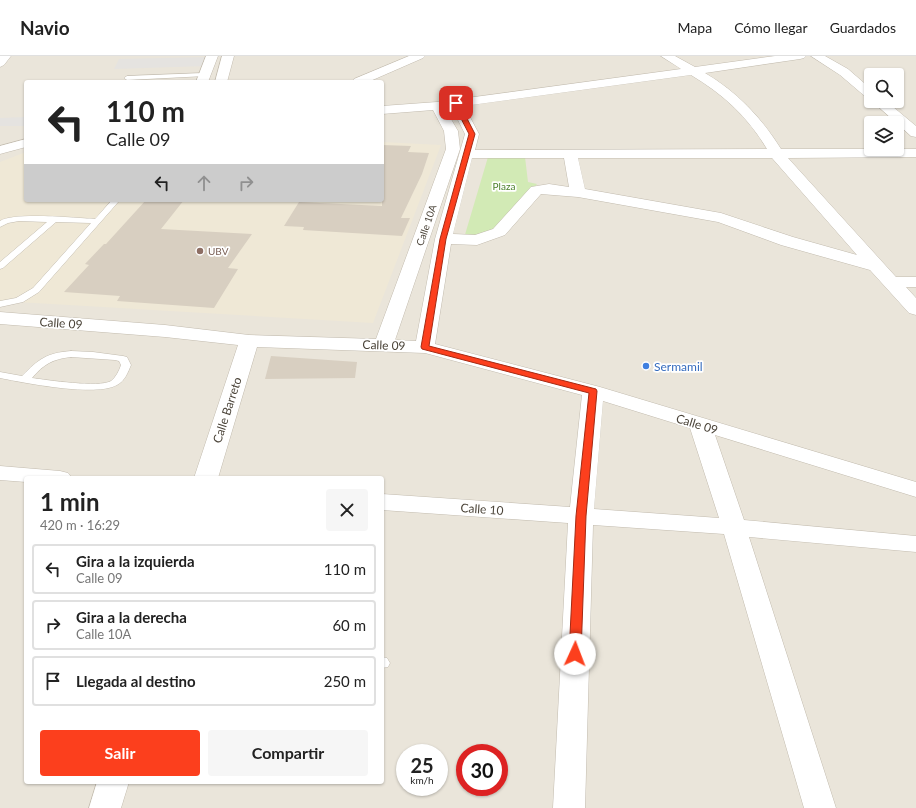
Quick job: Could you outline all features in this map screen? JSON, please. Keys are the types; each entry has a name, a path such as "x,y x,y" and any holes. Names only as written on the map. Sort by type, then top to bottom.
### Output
{"street":[{"path":"0,63 5,56"},
{"path":"203,78 212,56"},
{"path":"222,80 228,56"},
{"path":"363,80 419,56"},
{"path":"667,56 695,71 739,104 768,139 776,153 890,282 916,309"},
{"path":"384,110 437,106 800,56"},
{"path":"817,56 844,72 864,89"},
{"name":"Calle 10A","path":"425,347 443,239 472,134 456,103"},
{"name":"Calle 10A","path":"384,345 453,149 451,131 437,106"},
{"path":"886,108 916,133"},
{"path":"1,135 24,134"},
{"path":"0,150 24,144"},
{"path":"570,153 578,192"},
{"path":"467,154 916,153"},
{"path":"443,239 477,240 499,232 536,190 540,189 578,192 721,218 787,241 876,266"},
{"path":"890,282 916,282"},
{"name":"Calle 09","path":"1,315 249,341 425,347 593,391 916,490"},
{"name":"Calle Barreto","path":"207,476 249,341"},
{"path":"568,808 581,516 593,391"},
{"path":"700,425 734,527 820,808"},
{"path":"0,473 36,476"},
{"name":"Calle 10","path":"384,502 734,527 916,544"},
{"path":"105,808 112,784"}],"lane":[{"path":"127,78 203,78"},
{"path":"1,315 12,304 26,298 36,290 114,202"},
{"path":"0,225 12,219 96,221"},
{"path":"0,266 54,220"},
{"path":"0,375 25,379 88,386 110,385 121,377 126,365 123,359 100,355 61,355 44,360 25,379"}],"shaded area":[{"path":"0,56 916,56 916,808 0,808"},
{"path":"209,57 206,66 114,69 119,59"},
{"path":"24,117 24,126 0,126 0,118"},
{"name":"UBV","path":"384,142 441,145 373,323 0,301 0,162 24,153 24,202 384,202"}],"green space":[{"name":"Plaza","path":"488,157 525,157 528,182 537,184 498,230 464,238"}],"building":[{"path":"384,145 411,146 408,152 429,153 422,174 401,218 410,218 402,236 303,230 304,227 284,226 299,202 382,206 382,202 384,202"},
{"path":"144,202 182,202 161,229 252,234 228,268 238,269 214,308 117,301 120,296 64,292 89,265 85,264 104,244 106,244"},
{"path":"271,356 357,362 355,378 265,379"}],"place":[{"name":"UBV","path":"200,251"},
{"name":"Sermamil","path":"646,366"}],"route":[{"path":"456,103 472,134 443,239 425,347 593,391 581,516 575,654"}]}
